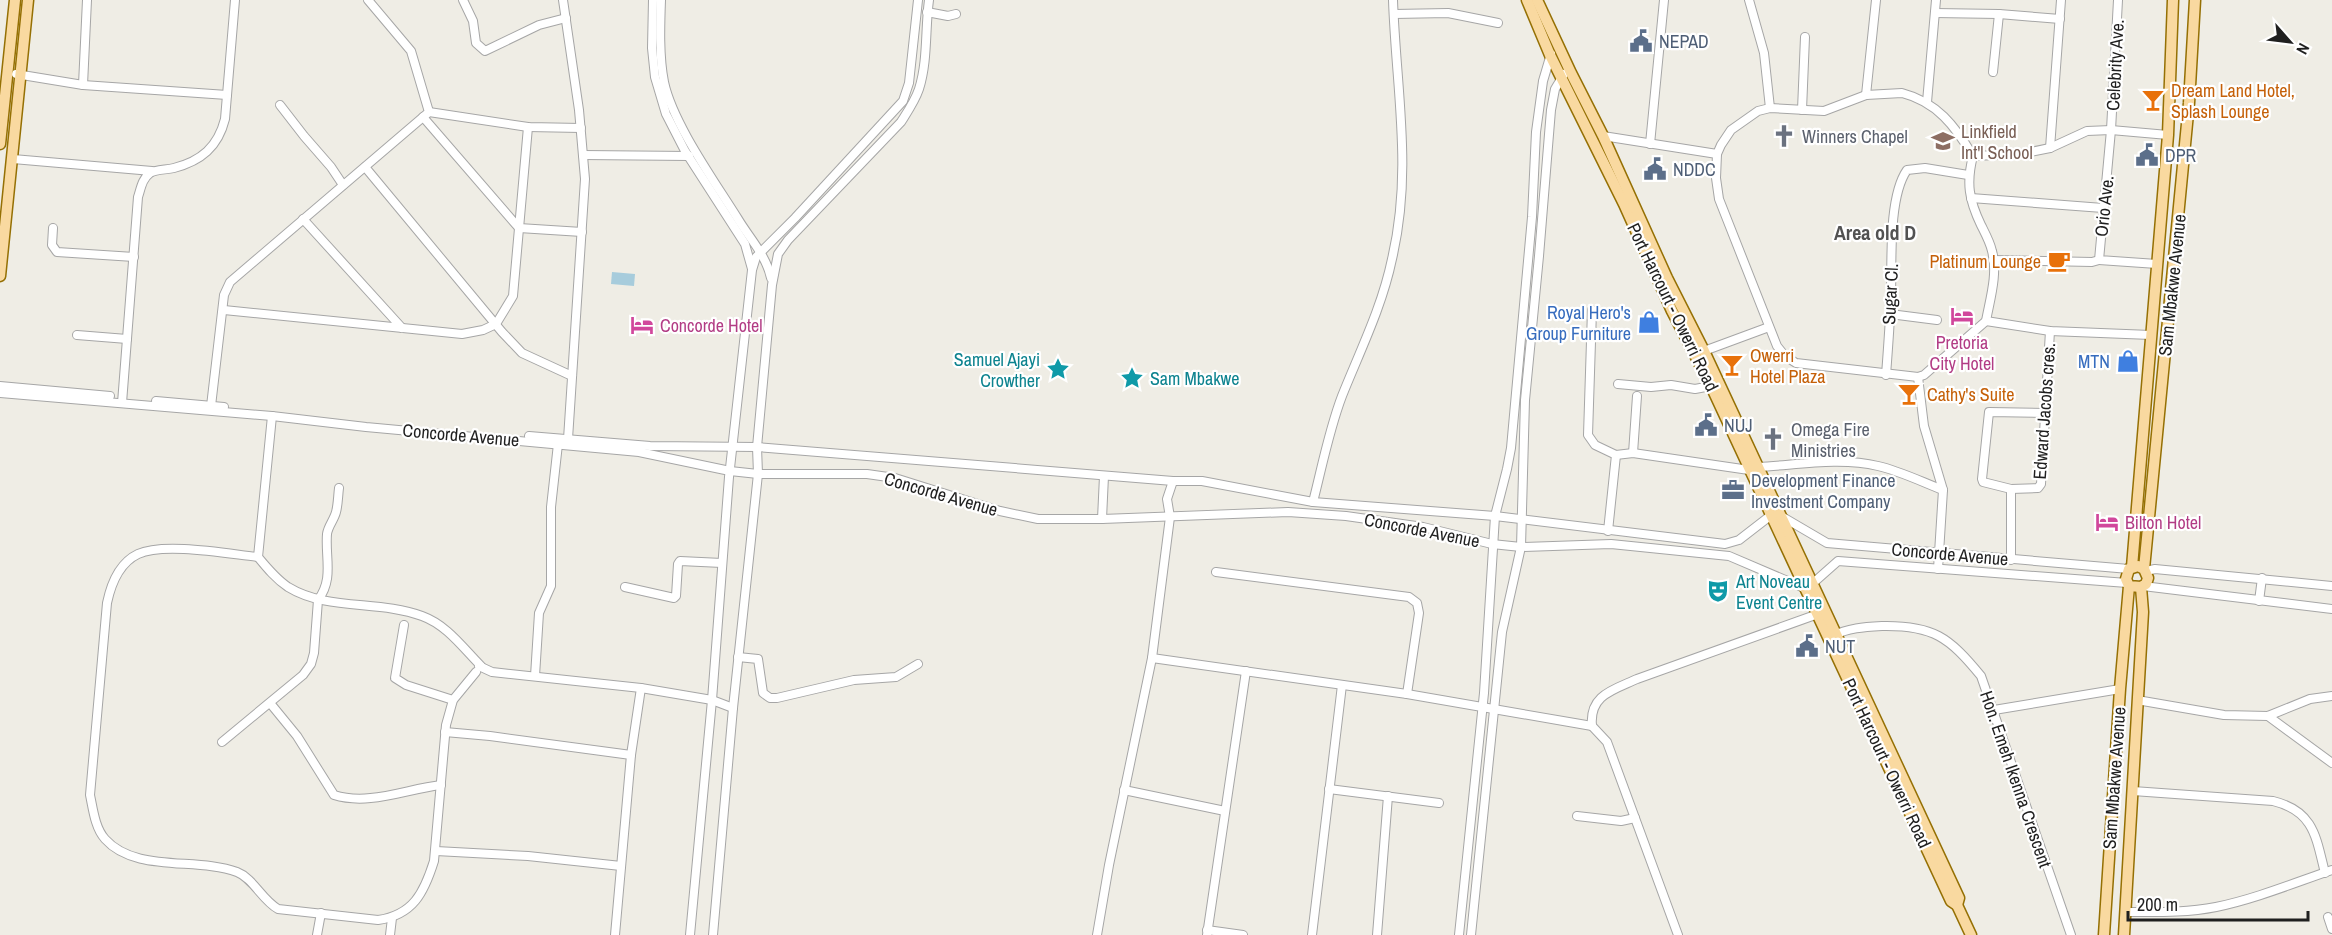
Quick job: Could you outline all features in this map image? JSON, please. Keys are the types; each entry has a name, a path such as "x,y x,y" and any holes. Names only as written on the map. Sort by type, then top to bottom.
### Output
{"main road":[{"path":"0,144 15,0"},
{"path":"0,276 28,0"},
{"name":"Port Harcourt - Owerri Road","path":"1527,0 1565,73 1654,260 1704,351 1753,469"},
{"name":"Port Harcourt - Owerri Road","path":"1537,0 1554,52"},
{"name":"Sam Mbakwe Avenue","path":"2130,568 2168,135 2173,0"},
{"name":"Sam Mbakwe Avenue","path":"2145,570 2189,103 2195,0"},
{"name":"Port Harcourt - Owerri Road","path":"1565,73 1604,136 1672,311 1753,469 1947,880 1951,901 1958,905 1971,935"},
{"path":"2138,566 2145,570 2148,578 2142,587 2128,584 2126,576 2130,568 2138,566"},
{"name":"Sam Mbakwe Avenue","path":"2104,935 2128,584"},
{"name":"Port Harcourt - Owerri Road","path":"1808,586 1818,614 1832,636"},
{"name":"Sam Mbakwe Avenue","path":"2124,935 2143,612 2142,587"}],"street":[{"path":"83,85 87,0"},
{"path":"13,159 152,171 174,168 200,159 215,145 225,119 235,0"},
{"path":"368,0 411,51 426,115 519,228 582,232"},
{"path":"463,0 471,15 476,43 485,51 539,25 566,18"},
{"path":"563,0 581,128 585,179 568,439"},
{"path":"653,0 652,48 655,77 666,114 689,156 745,244 752,270"},
{"path":"662,0 661,47 664,82 670,102 694,148 769,268 772,285"},
{"path":"690,935 730,471 752,270 760,252 897,109 907,92 918,0"},
{"path":"713,935 733,708 758,474 757,447 772,285 778,254 788,240 901,122 916,97 923,66 929,0"},
{"path":"1313,502 1334,422 1381,301 1393,258 1403,186 1403,121 1393,0"},
{"path":"1650,144 1664,0"},
{"path":"1749,0 1764,53 1770,108"},
{"path":"1866,95 1876,0"},
{"path":"1927,102 1936,0"},
{"path":"2050,148 2061,0"},
{"name":"Celebrity Ave.","path":"2111,130 2118,0"},
{"path":"927,12 956,15"},
{"path":"1394,14 1448,13 1498,23"},
{"path":"1935,13 1999,14 2060,19"},
{"path":"1994,72 1999,14"},
{"path":"1802,110 1805,37"},
{"path":"1459,935 1482,707 1492,544 1495,516 1511,447 1532,217 1536,132 1543,81 1554,52"},
{"path":"8,73 83,85 227,95"},
{"path":"1471,935 1502,632 1521,547 1525,400 1551,110 1555,89 1565,73"},
{"path":"907,92 916,97"},
{"path":"1902,93 1927,102 1946,118 1960,135 1972,156 1968,175 1971,198 1973,208 1992,250 1993,286 1986,321 1924,375 1918,377 1886,375 1796,363 1785,356 1777,346 1719,199 1716,178 1717,154 1731,130 1758,111 1770,108 1824,111 1866,95 1902,93"},
{"path":"280,105 332,167 343,185"},
{"path":"212,406 224,296 230,282 426,115 528,127 581,128"},
{"path":"224,310 462,334 483,330 496,324 513,296 528,127"},
{"path":"1972,156 2021,154 2050,148 2087,131 2111,130 2168,135"},
{"name":"Orio Ave.","path":"2111,130 2099,260 2157,264"},
{"path":"1604,136 1717,154"},
{"path":"583,155 689,156"},
{"path":"364,166 522,353 572,376"},
{"name":"Sugar Cl.","path":"1886,375 1893,228 1900,180 1907,170 1925,168 1968,175"},
{"path":"122,400 138,197 142,181 152,171"},
{"path":"1971,198 2103,208"},
{"path":"303,219 402,328"},
{"path":"53,228 52,245 57,252 134,257"},
{"path":"1993,260 2092,262 2099,260"},
{"path":"1592,310 1588,435 1594,445 1616,454 1633,453 1753,469 1836,462 1864,463 1879,466 1943,490"},
{"path":"1890,314 1937,320"},
{"path":"1986,321 2050,331 2151,335"},
{"path":"1704,351 1769,327"},
{"name":"Edward Jacobs cres.","path":"2047,413 1989,412 1982,479 1990,485 2011,489 2038,488 2042,484 2047,413 2050,331"},
{"path":"77,335 127,339"},
{"path":"1918,377 1924,426 1943,490 1938,568"},
{"path":"1618,384 1651,387 1666,385 1695,390 1711,386"},
{"name":"Concorde Avenue","path":"0,386 366,427 639,452 730,471 758,474 834,473 885,476 1023,517 1102,519 1288,512 1346,516 1423,526 1492,544 1521,547 1611,544 1729,556 1808,586 1838,561 2128,584"},
{"name":"Concorde Avenue","path":"0,393 212,406 424,428 650,446 757,447 1173,482 1202,481 1313,502 1495,516 1725,544 1739,540 1775,516 1824,542 2011,560 2130,568"},
{"path":"1633,453 1637,396"},
{"path":"272,416 258,557 273,576 286,586 318,600 378,606 423,616 438,624 469,655 479,669 641,688 712,700 733,708"},
{"path":"535,676 540,613 550,586 551,507 558,444"},
{"path":"1608,531 1616,454"},
{"path":"1102,519 1104,476"},
{"path":"1097,935 1152,658 1170,516 1167,499 1173,482"},
{"path":"222,742 303,675 311,664 318,600 327,582 329,564 327,531 335,515 339,488"},
{"path":"2011,489 2011,560"},
{"path":"258,557 164,549 139,553 128,561 112,582 107,603 90,795 96,821 104,838 129,857 239,873 270,905 278,909 378,920 392,918 404,912 420,894 428,879 436,851 445,732 453,700 479,669"},
{"path":"625,587 674,598 680,561 722,563"},
{"path":"2145,570 2262,578 2332,586"},
{"path":"1216,572 1409,597 1417,603 1419,613 1407,694"},
{"path":"2259,601 2262,578"},
{"path":"2142,587 2332,609"},
{"path":"1592,726 1592,708 1596,702 1637,679 1818,614"},
{"path":"404,625 395,678 406,685 453,700"},
{"name":"Hon. Emeh Ikenna Crescent","path":"1832,636 1858,627 1920,627 1960,650 1981,676 2071,935"},
{"path":"738,657 758,659 761,688 763,693 770,698 798,694 854,680 896,676 918,664"},
{"path":"1152,658 1407,694 1592,726 1607,742 1678,935"},
{"path":"1243,935 1207,933 1246,671"},
{"path":"1312,935 1342,685"},
{"path":"615,935 631,755 641,688"},
{"path":"1994,710 2120,689"},
{"path":"2138,700 2224,715 2268,716 2310,699 2332,696"},
{"path":"270,703 297,736 334,795 373,799 419,787 441,785"},
{"path":"2268,716 2332,763"},
{"path":"445,732 631,755"},
{"path":"1329,789 1439,802"},
{"path":"1124,790 1225,811"},
{"path":"2127,912 2178,912 2216,907 2329,871 2311,825 2303,814 2292,807 2273,801 2133,791"},
{"path":"1377,935 1388,796"},
{"path":"1577,816 1621,822 1635,818"},
{"path":"436,851 528,856 621,866"},
{"path":"316,935 321,913"},
{"path":"2328,917 2332,929"},
{"path":"390,935 392,918"}],"water":[{"path":"612,272 635,274 634,286 611,284"}],"place":[{"name":"NEPAD","path":"1641,41"},
{"name":"Dream Land Hotel, Splash Lounge","path":"2153,100"},
{"name":"Winners Chapel","path":"1784,136"},
{"name":"Linkfield Int'l School","path":"1943,141"},
{"name":"DPR","path":"2147,155"},
{"name":"NDDC","path":"1655,169"},
{"name":"Platinum Lounge","path":"2059,261"},
{"name":"Pretoria City Hotel","path":"1962,316"},
{"name":"Royal Hero's Group Furniture","path":"1649,322"},
{"name":"Concorde Hotel","path":"642,325"},
{"name":"MTN","path":"2128,361"},
{"name":"Owerri Hotel Plaza","path":"1732,365"},
{"name":"Samuel Ajayi Crowther","path":"1058,369"},
{"name":"Sam Mbakwe","path":"1132,378"},
{"name":"Cathy's Suite","path":"1909,394"},
{"name":"NUJ","path":"1706,425"},
{"name":"Omega Fire Ministries","path":"1773,439"},
{"name":"Development Finance Investment Company","path":"1733,490"},
{"name":"Bilton Hotel","path":"2107,522"},
{"name":"Art Noveau Event Centre","path":"1718,591"},
{"name":"NUT","path":"1807,646"}],"district":[{"name":"Area old D","path":"1875,232"}]}
